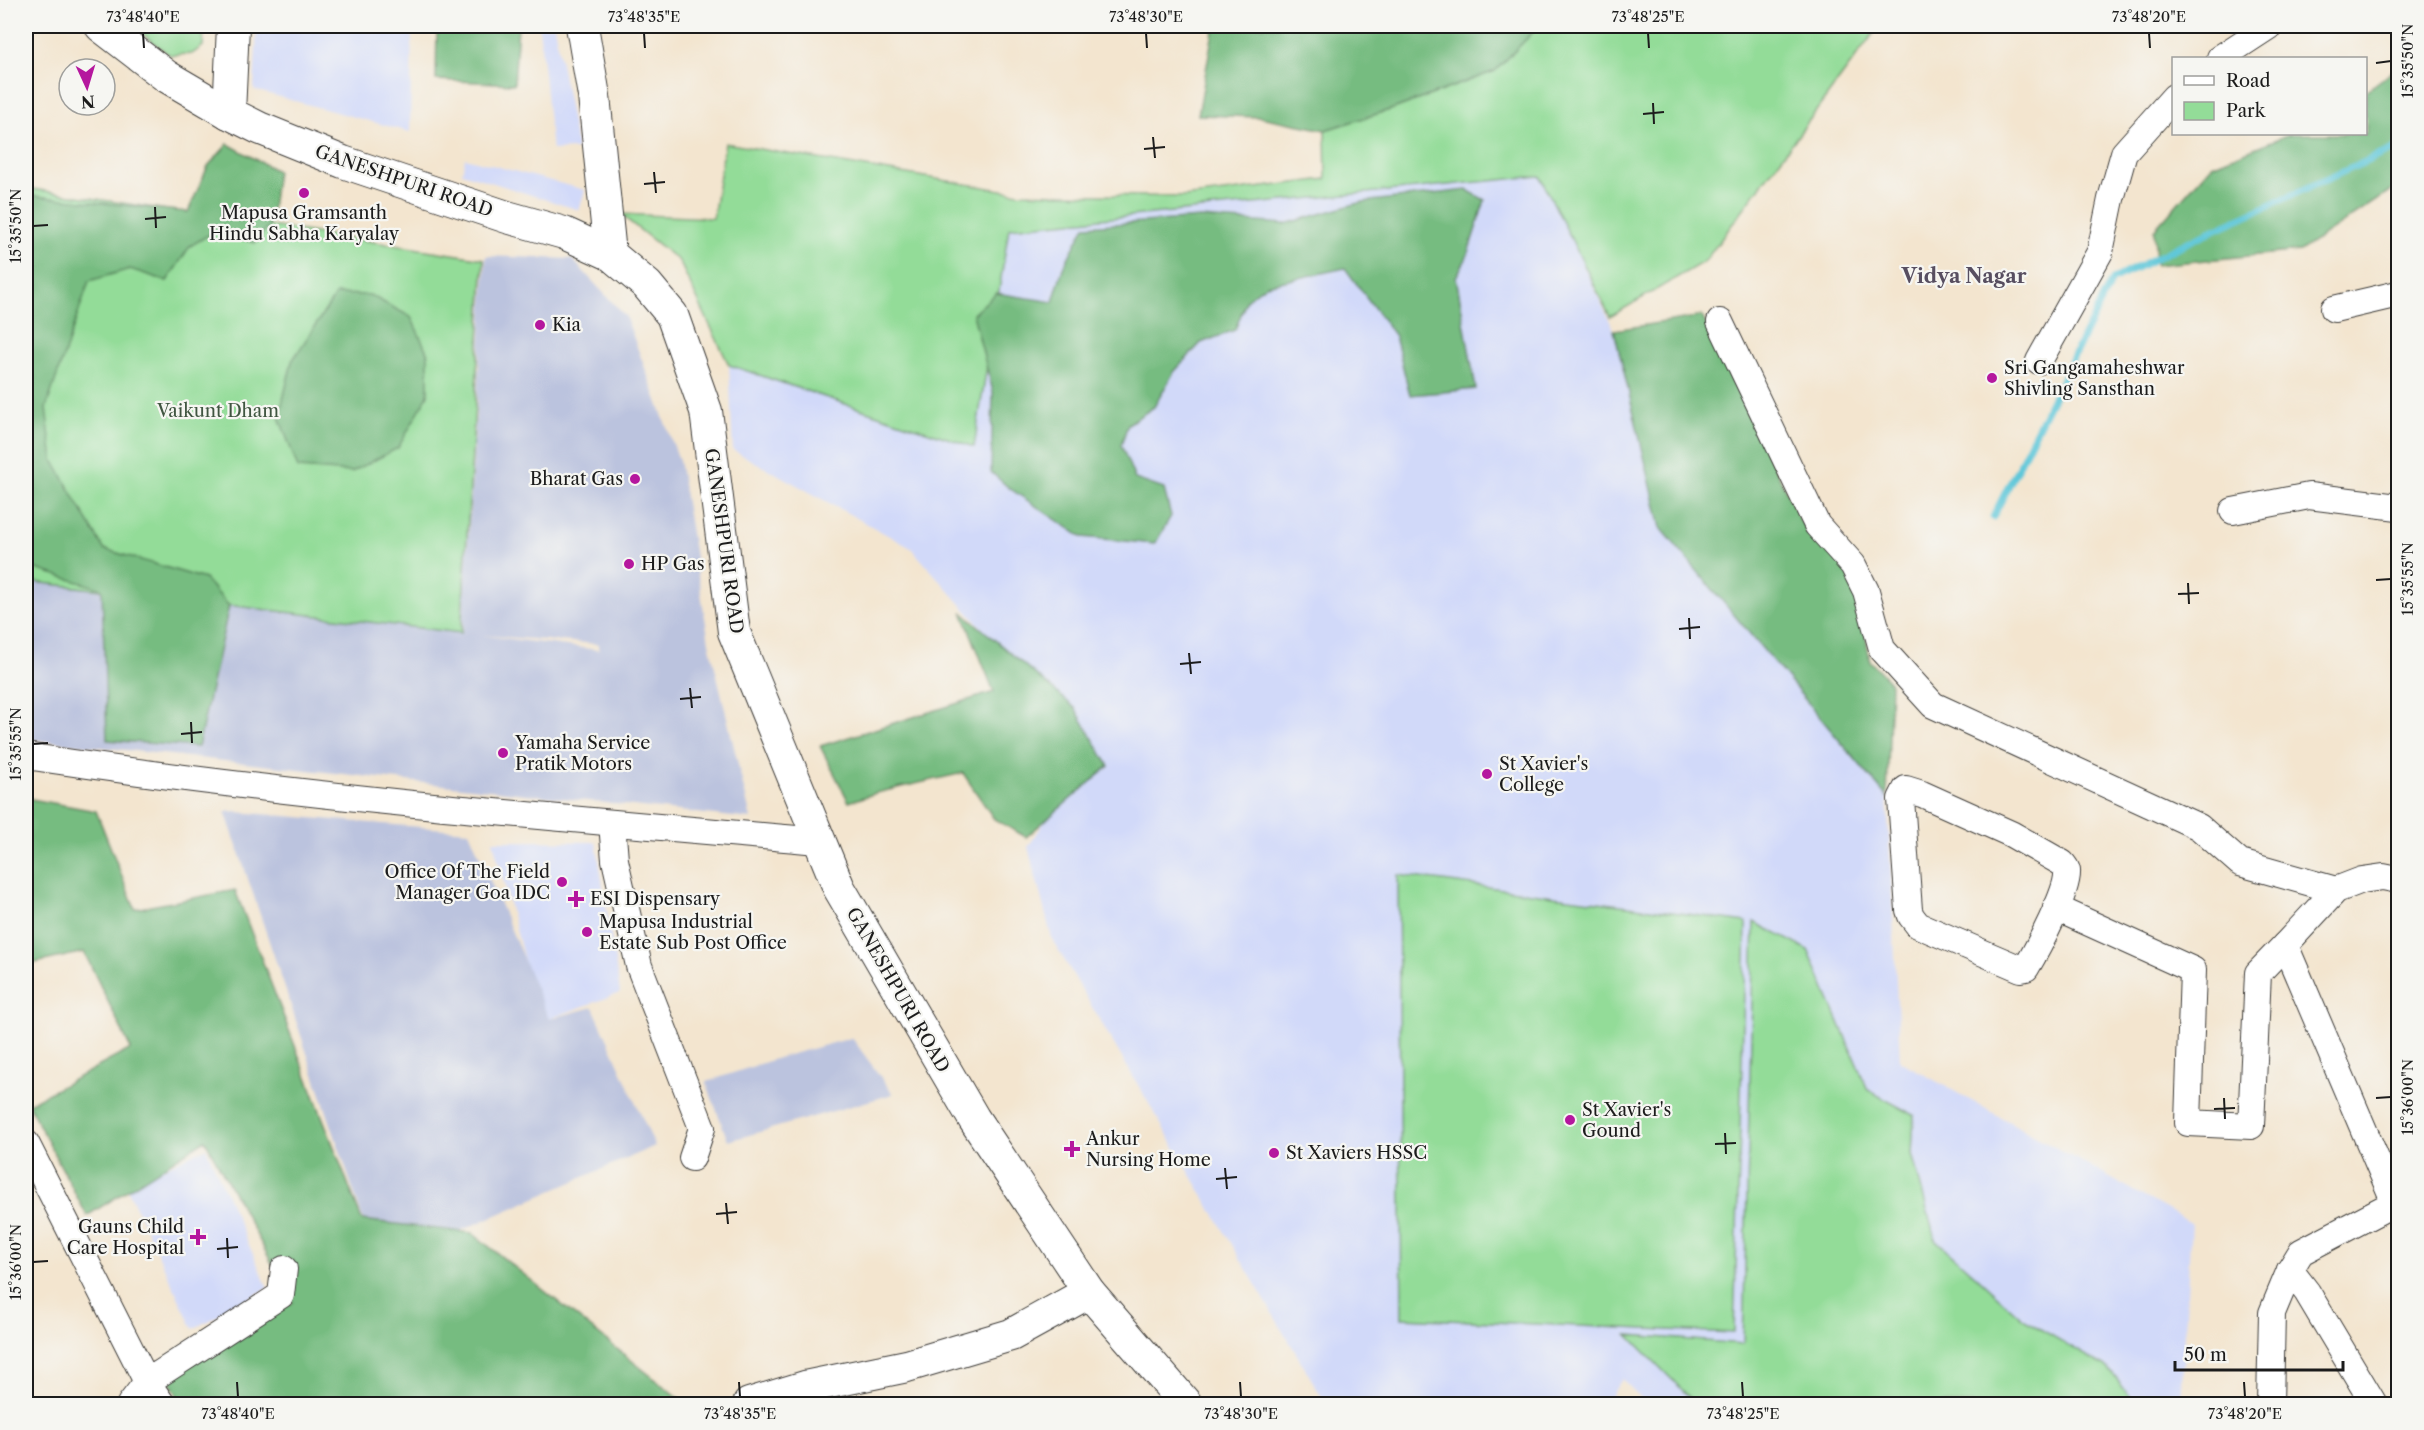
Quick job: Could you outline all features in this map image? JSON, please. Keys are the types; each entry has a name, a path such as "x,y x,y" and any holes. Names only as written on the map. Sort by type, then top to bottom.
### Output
{"street":[{"name":"GANESHPURI ROAD","path":"101,26 166,76 259,129 343,162 507,217 564,233 610,254 647,285 672,315 706,411 734,632 839,888 974,1119 1089,1292 1186,1404"},
{"path":"229,113 234,26"},
{"path":"582,26 594,96 610,254"},
{"path":"2222,57 2269,26"},
{"path":"2039,361 2100,252 2124,153 2172,99"},
{"path":"2334,309 2398,294"},
{"path":"1720,322 1817,525 1853,564 1866,591 1882,649 1933,705 2199,827 2240,863 2336,890"},
{"path":"2233,511 2309,496 2398,507"},
{"path":"26,756 243,786 612,824 819,841"},
{"path":"1911,789 2011,834 2062,863 2066,867 2066,878 2056,908 2028,966 2024,969 1918,925 1909,910 1902,792 1911,789"},
{"path":"612,824 615,860 639,966 702,1128 692,1158"},
{"path":"2056,908 2193,970 2188,1123 2251,1126 2258,973 2336,890 2362,880 2384,877 2398,880"},
{"path":"2270,1404 2272,1313 2290,1270 2301,1252 2397,1205 2285,945"},
{"path":"26,1143 147,1382 162,1404"},
{"path":"130,1404 147,1382 281,1295 284,1269"},
{"path":"2290,1270 2307,1292 2374,1404"},
{"path":"748,1404 805,1387 907,1366 1011,1335 1089,1292"}],"shaded area":[{"path":"257,26 412,26 410,132 254,90"},
{"path":"554,26 577,149 552,150 539,27"},
{"path":"465,158 585,190 579,210 462,173"},
{"name":"St Xavier's College","path":"1541,176 1614,330 1661,528 1887,797 1900,1061 2191,1223 2181,1404 1647,1404 1622,1379 1606,1404 1326,1404 1052,939 1028,847 1091,751 911,548 733,450 729,365 973,447 1009,228"},
{"path":"486,256 572,259 626,317 679,460 709,642 751,819 26,739 26,581 462,633","holes":["479,635 599,644 599,650"]},
{"path":"225,811 469,831 549,1019 593,1007 655,1146 379,1266"},
{"path":"493,841 596,842 620,993 540,1022"},
{"path":"852,1038 893,1094 728,1141 706,1082 781,1057"},
{"name":"Gauns Child Care Hospital","path":"206,1148 268,1288 193,1329 126,1186"}],"green space":[{"path":"132,26 204,26 203,46 192,54 170,55"},
{"path":"437,26 518,26 514,84 436,80"},
{"path":"1214,26 1539,26 1495,71 1393,109 1325,130 1260,117 1198,115"},
{"path":"1539,26 1879,26 1705,261 1610,317 1540,176 1009,228 974,447 729,365 679,261 620,214 713,218 725,143 1019,193 1184,197 1326,179 1325,130 1393,109 1495,71"},
{"path":"2398,67 2398,186 2300,251 2156,265 2154,230 2212,165 2287,135 2367,135 2367,90"},
{"path":"228,144 277,171 270,224 255,243 215,231 190,246 167,281 130,269 89,281 46,408 53,460 104,549 205,579 229,606 198,747 107,740 102,589 26,566 26,195 188,212 208,166"},
{"name":"Vaikunt Dham","path":"26,188 484,259 461,633 26,581"},
{"path":"1467,190 1485,200 1466,259 1456,277 1476,389 1410,395 1395,336 1345,268 1266,285 1247,299 1235,330 1201,343 1174,372 1154,407 1128,424 1121,445 1135,479 1164,489 1171,516 1155,544 1082,537 1009,488 991,472 993,392 973,314 996,293 1053,302 1063,268 1085,226 1201,218 1285,224 1362,202"},
{"path":"336,294 370,295 411,317 428,354 428,395 398,448 352,472 298,468 279,417 292,361"},
{"path":"1702,316 1801,522 1839,558 1859,595 1870,661 1891,683 1887,797 1661,528 1614,330"},
{"path":"962,612 1075,708 1109,766 1026,837 994,819 963,773 876,793 849,802 820,746 994,692"},
{"path":"26,798 96,811 135,909 235,890 362,1220 472,1233 686,1404 182,1404 168,1378 293,1302 205,1140 87,1216 28,1104 131,1049 84,952 26,965"},
{"name":"St Xavier's Gound","path":"1398,875 1746,922 1734,1333 1402,1318"},
{"path":"1754,922 1808,950 1868,1090 1914,1115 1912,1154 1935,1239 2023,1319 2108,1368 2136,1404 1696,1404 1628,1335 1743,1344"}],"waterway":[{"path":"1993,517 2112,280 2192,240 2398,147"}],"place":[{"name":"Mapusa Gramsanth Hindu Sabha Karyalay","path":"304,193"},
{"name":"Kia","path":"540,325"},
{"name":"Sri Gangamaheshwar Shivling Sansthan","path":"1992,378"},
{"name":"Bharat Gas","path":"635,479"},
{"name":"HP Gas","path":"629,564"},
{"name":"Yamaha Service Pratik Motors","path":"503,753"},
{"name":"St Xavier's College","path":"1487,774"},
{"name":"Office Of The Field Manager Goa IDC","path":"562,882"},
{"name":"ESI Dispensary","path":"576,899"},
{"name":"Mapusa Industrial Estate Sub Post Office","path":"587,932"},
{"name":"St Xavier's Gound","path":"1570,1120"},
{"name":"Ankur Nursing Home","path":"1072,1149"},
{"name":"St Xaviers HSSC","path":"1274,1153"},
{"name":"Gauns Child Care Hospital","path":"198,1237"}],"district":[{"name":"Vidya Nagar","path":"1964,276"}]}
